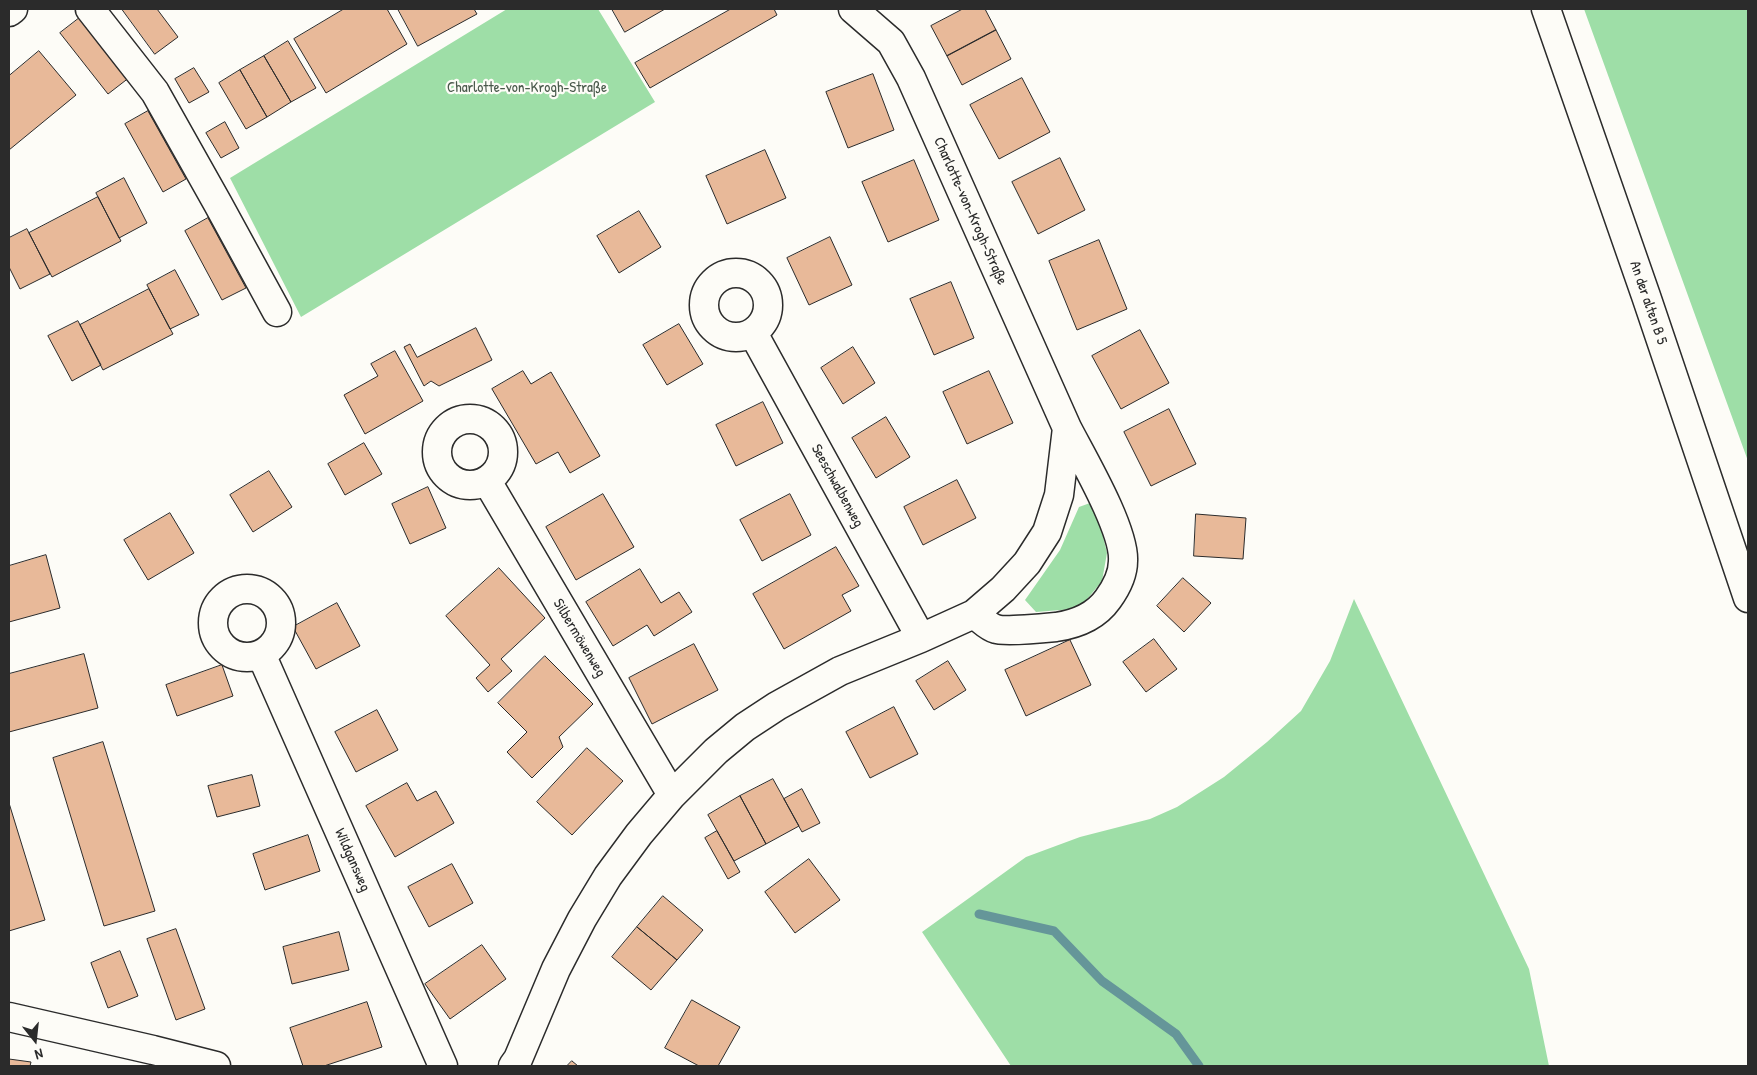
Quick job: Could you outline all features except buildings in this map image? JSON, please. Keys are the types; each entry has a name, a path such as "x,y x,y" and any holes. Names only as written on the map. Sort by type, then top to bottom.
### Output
{"street":[{"path":"9,12 13,9"},
{"path":"90,9 155,92 276,312"},
{"name":"Charlotte-von-Krogh-Straße","path":"853,9 891,42 911,78 1067,428 1107,506 1122,545 1123,560 1119,579 1112,595 1102,608 1088,618 1072,625 996,629 974,614"},
{"name":"An der alten B 5","path":"1546,9 1748,598"},
{"name":"Seeschwalbenweg","path":"753,333 921,638"},
{"path":"513,1066 518,1060 556,969 582,919 608,876 672,795 716,751 745,727 840,671 974,614 1003,589 1027,563 1047,532 1059,495 1067,428"},
{"name":"Silbermöwenweg","path":"487,481 672,795"},
{"name":"Wildgansweg","path":"261,654 442,1066"},
{"path":"9,1017 216,1066"}],"green space":[{"name":"Charlotte-von-Krogh-Straße","path":"507,9 598,9 655,102 301,317 230,178"},
{"path":"1584,9 1748,9 1748,461"},
{"path":"1090,503 1098,515 1107,553 1102,581 1084,603 1073,609 1036,612 1025,600 1060,550 1079,507"},
{"path":"1354,599 1529,969 1549,1066 1011,1066 922,932 1026,857 1080,837 1150,819 1177,807 1224,777 1301,711 1330,661"}],"waterway":[{"path":"979,914 1054,931 1102,981 1176,1034 1199,1066"}]}
